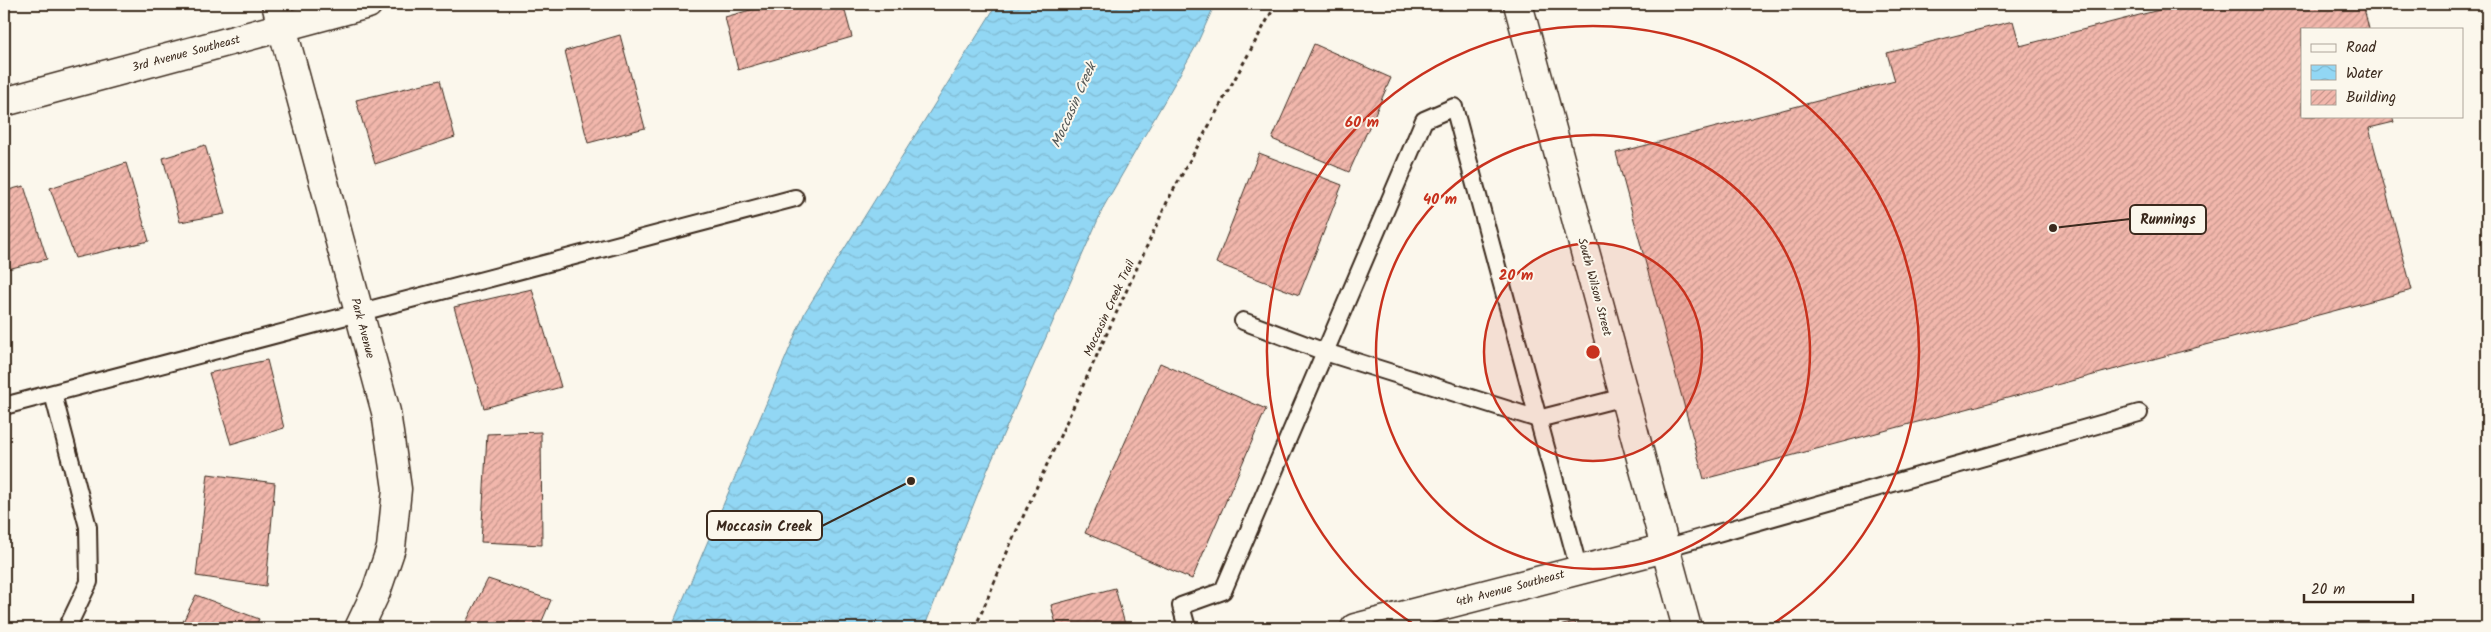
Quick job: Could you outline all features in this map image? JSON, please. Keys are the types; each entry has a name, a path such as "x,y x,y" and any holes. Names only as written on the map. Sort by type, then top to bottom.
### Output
{"street":[{"name":"3rd Avenue Southeast","path":"4,102 279,15 368,4"},
{"name":"South Wilson Street","path":"1518,4 1687,628"},
{"name":"Park Avenue","path":"279,15 386,412 397,489 391,548 376,592 359,628"},
{"name":"4th Avenue Southeast","path":"1355,628 1665,548"}],"lane":[{"path":"1187,628 1181,606 1223,591 1424,120 1454,107 1580,570"},
{"path":"4,406 795,198"},
{"path":"1243,321 1325,352 1538,419 1624,397"},
{"path":"53,394 88,527 89,582 67,628"},
{"path":"1665,548 2138,413"}],"path":[{"name":"Moccasin Creek Trail","path":"975,628 1011,543 1168,200 1276,4"}],"water":[{"path":"997,4 1215,4 1196,46 1104,206 987,471 924,628 671,628 805,312"}],"building":[{"path":"772,4 843,4 852,37 738,70 725,17"},
{"path":"2182,4 2363,4 2369,28 2301,28 2301,118 2393,118 2394,122 2369,128 2412,290 1704,479 1616,153 1895,81 1887,53 2013,21 2020,46"},
{"path":"620,35 645,128 588,143 565,51"},
{"path":"1314,44 1391,78 1349,172 1272,139"},
{"path":"440,80 455,137 375,164 356,100"},
{"path":"205,145 225,214 180,222 163,158"},
{"path":"1259,153 1342,185 1299,295 1216,263"},
{"path":"126,163 149,241 75,258 50,188"},
{"path":"24,186 47,259 4,270 4,191"},
{"path":"532,289 561,387 484,408 454,307"},
{"path":"267,360 284,428 231,444 209,373"},
{"path":"1160,363 1266,409 1192,579 1085,533"},
{"path":"541,432 542,545 481,542 487,434"},
{"path":"208,474 275,483 266,586 196,576"},
{"path":"488,579 551,600 539,628 463,628"},
{"path":"1115,588 1126,628 1057,628 1051,605"},
{"path":"196,595 259,619 255,628 180,628"},
{"path":"1575,622 1577,628 1551,628"}],"place":[{"name":"Runnings","path":"2053,228"},
{"name":"Moccasin Creek","path":"911,481"}]}
